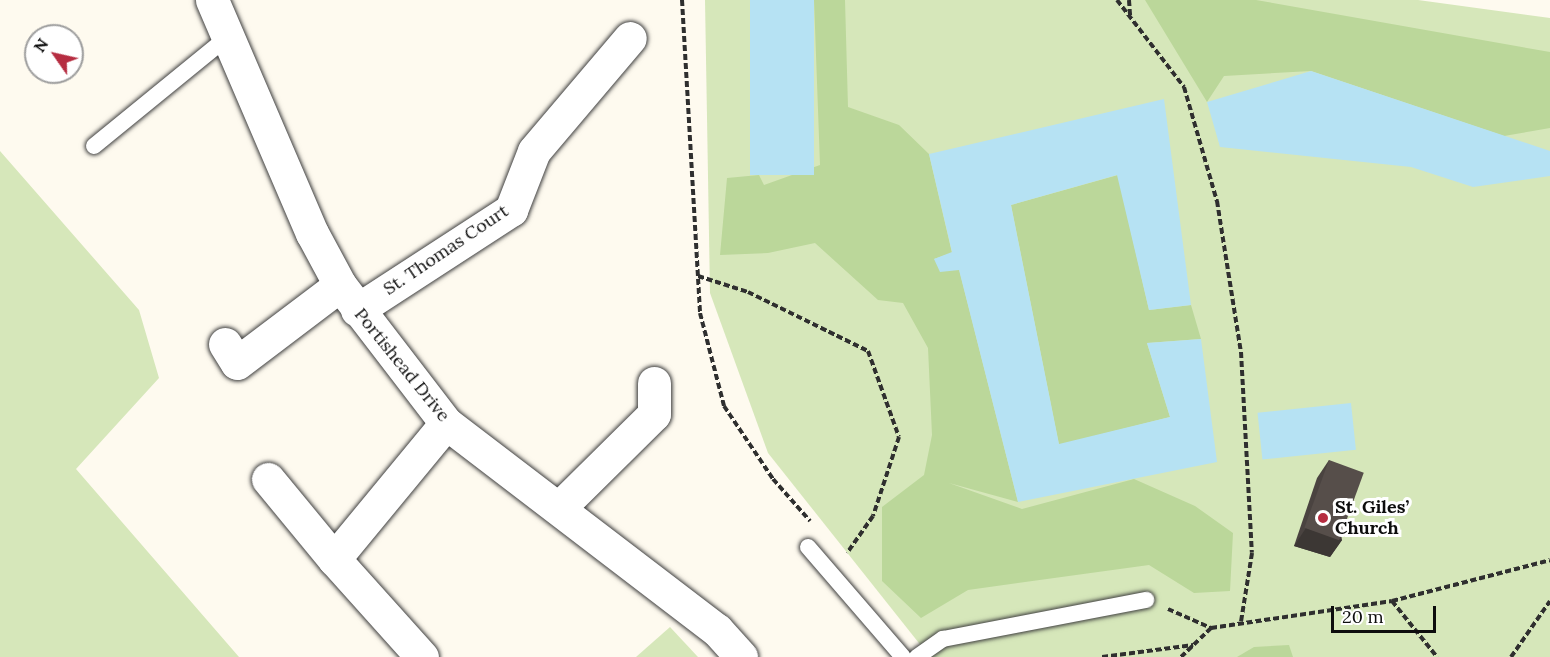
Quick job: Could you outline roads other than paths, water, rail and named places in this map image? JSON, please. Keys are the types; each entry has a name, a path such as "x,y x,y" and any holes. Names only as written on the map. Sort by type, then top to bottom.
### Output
{"street":[{"name":"Portishead Drive","path":"212,0 231,34 312,232 349,298 446,423 560,507 717,630 741,657"},
{"name":"St. Thomas Court","path":"225,344 237,363 349,298 511,210 534,151 630,38"},
{"path":"560,507 654,414 654,383"},
{"path":"333,559 446,423"},
{"path":"268,479 333,559 422,657"}],"lane":[{"path":"94,147 231,34"},
{"path":"808,547 903,657"},
{"path":"917,657 943,639 1146,600"}],"water":[{"path":"750,0 814,0 814,175 750,175"},
{"path":"1311,71 1550,151 1550,176 1473,187 1411,167 1220,147 1207,102"},
{"path":"1164,99 1191,305 1149,310 1117,175 1011,205 1059,444 1170,417 1147,343 1201,339 1217,462 1018,502 959,270 940,272 934,259 952,252 929,154"},
{"path":"1351,403 1356,450 1262,460 1258,413"}],"place":[{"name":"St. Giles’ Church","path":"1323,518"}]}
